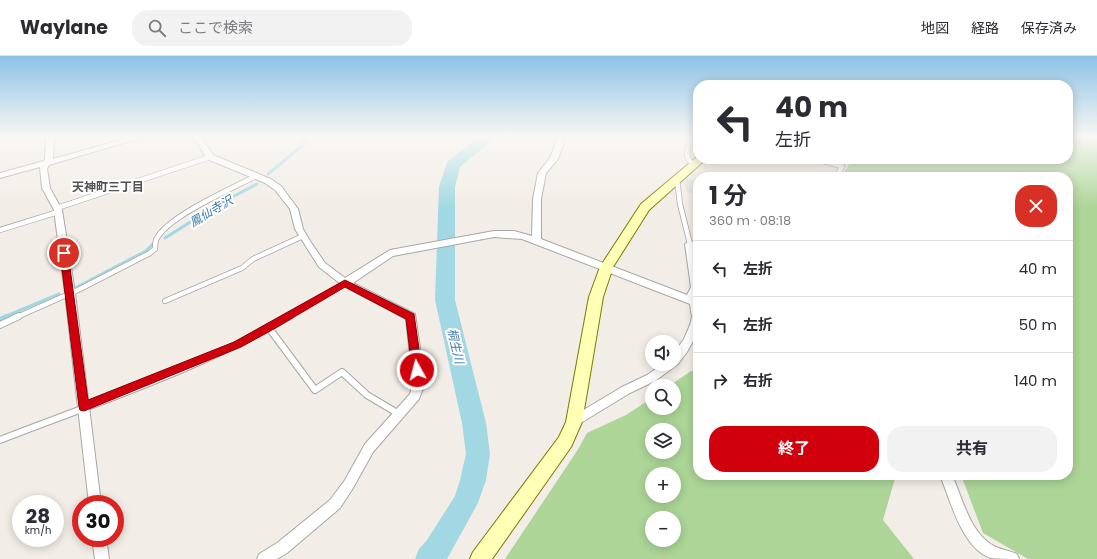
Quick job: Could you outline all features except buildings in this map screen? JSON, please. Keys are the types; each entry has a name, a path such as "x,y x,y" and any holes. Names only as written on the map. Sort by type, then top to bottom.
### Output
{"street":[{"path":"48,160 43,169 46,188 57,210 70,293 94,495"},
{"path":"0,176 56,160"},
{"path":"218,160 273,184 283,194 294,209 302,236 322,265 345,283 411,317 419,383 415,396 400,415 369,448 349,484 335,504 282,548 264,559"},
{"path":"536,240 537,199 542,173 553,160"},
{"path":"480,559 565,442 574,422 596,297 607,267 645,207 696,164"},
{"path":"345,283 390,253 410,248 480,236 514,234 536,240 693,302"},
{"path":"690,244 693,262"},
{"path":"689,300 693,293"},
{"path":"681,354 693,333"},
{"path":"574,422 626,390 651,378 661,371"},
{"path":"948,480 964,523 987,550 1012,559"},
{"path":"100,547 102,559"}],"lane":[{"path":"0,230 200,160"},
{"path":"835,164 842,166 839,172"},
{"path":"0,325 70,293 150,252 155,249 156,238 163,230 256,176"},
{"path":"677,179 680,204 690,244"},
{"path":"165,301 242,268 253,258 302,236"},
{"path":"0,440 202,360 238,344 269,328 345,283"},
{"path":"269,328 315,390 342,372 367,395 400,415"}],"green space":[{"path":"1073,160 1097,160 1097,559 1028,559 983,533 963,480 1073,480 1073,172 844,172 850,164 1073,164"},
{"path":"693,371 693,480 895,480 883,520 914,559 505,559 577,451 587,433 626,415 645,403 645,415 681,415 681,379 679,379"}],"shaded area":[{"path":"688,178 693,180 693,194 687,192 684,182"}],"waterway":[{"name":"鳳仙寺沢","path":"268,174 284,160"},
{"name":"桐生川","path":"429,559 437,550 465,503 473,480 478,454 474,423 445,300 447,187 453,165 459,160"},
{"name":"鳳仙寺沢","path":"165,238 219,204 257,184"},
{"name":"鳳仙寺沢","path":"77,287 146,251 153,244"},
{"name":"鳳仙寺沢","path":"4,317 59,294"},
{"name":"鳳仙寺沢","path":"0,319 4,317"}],"district":[{"name":"天神町三丁目","path":"108,186"}],"route":[{"path":"64,253 84,407 238,344 269,328 345,283 411,317 417,370"}]}
